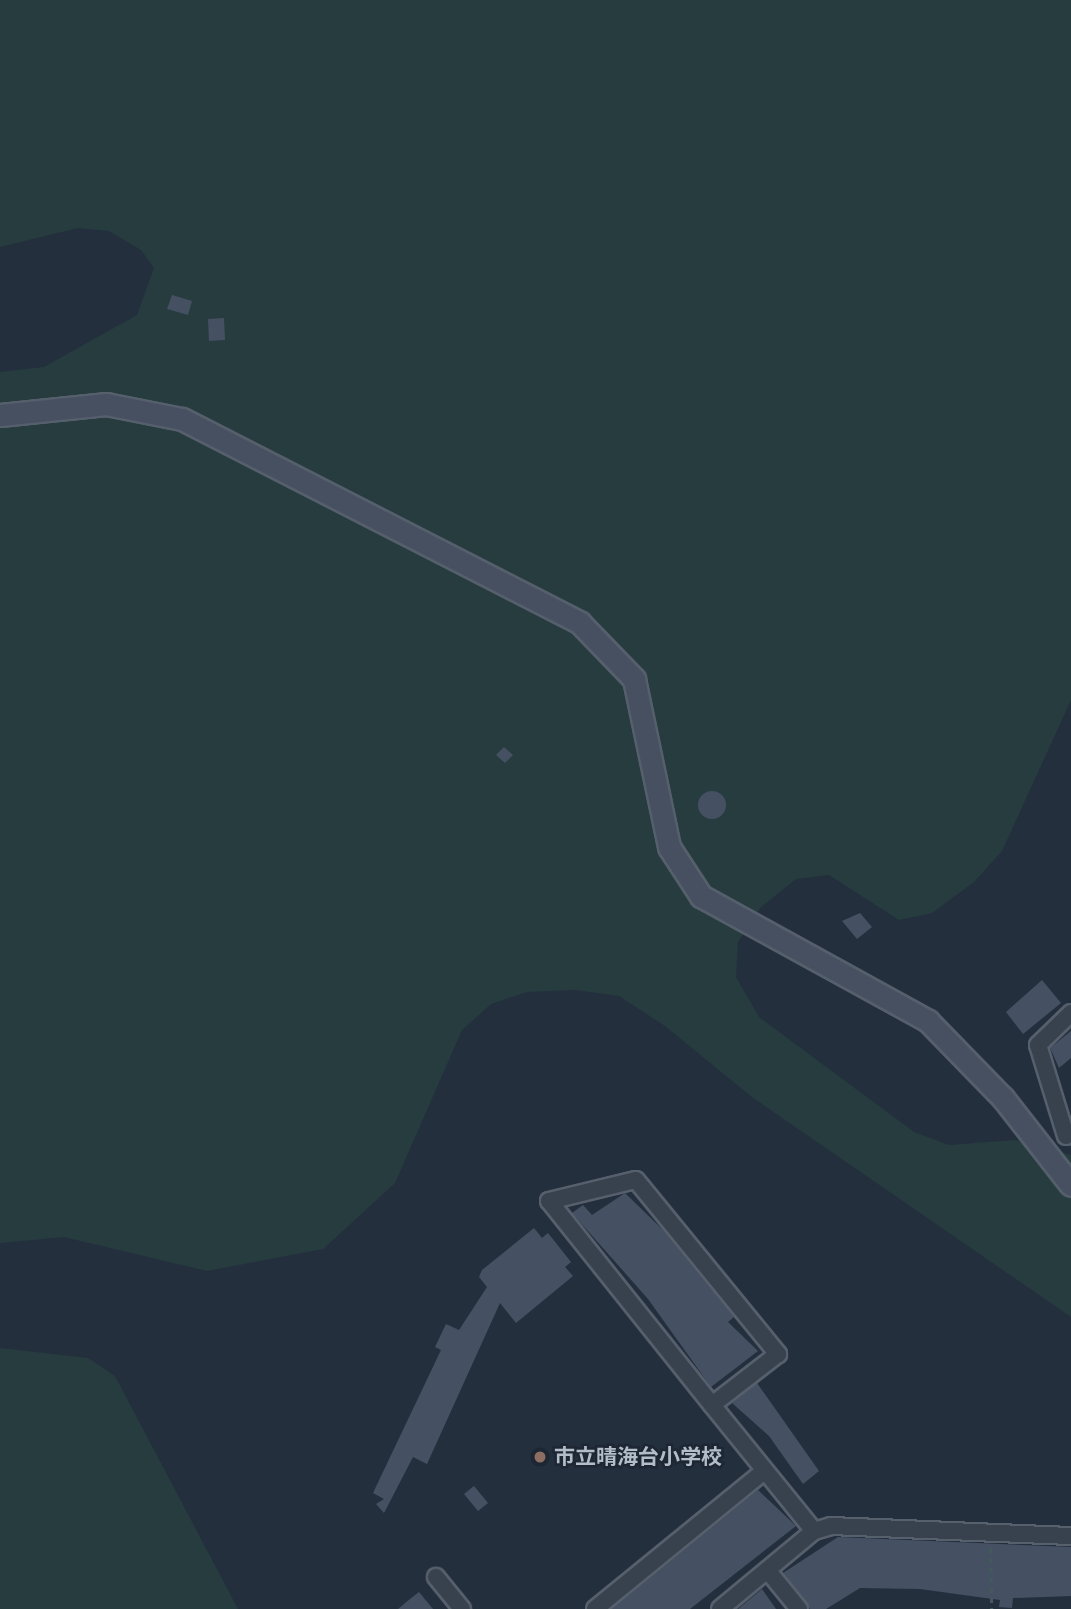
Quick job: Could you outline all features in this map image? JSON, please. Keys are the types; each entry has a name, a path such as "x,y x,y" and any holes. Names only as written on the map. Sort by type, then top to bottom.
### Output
{"street":[{"path":"0,415 106,404 182,419 580,623 634,679 668,847 701,896 928,1021 1046,1150 1071,1185"},
{"path":"1046,1150 1069,1135 1038,1045 1071,1013"},
{"path":"712,1405 778,1354 636,1180 549,1201 763,1472 814,1531"},
{"path":"595,1609 763,1472"},
{"path":"720,1609 814,1531 831,1527 1071,1536"},
{"path":"768,1571 799,1609"},
{"path":"436,1577 462,1609"}],"path":[{"path":"990,1534 992,1609"}],"green space":[{"path":"0,0 1071,0 1071,700 1002,851 974,882 932,913 899,920 829,875 796,879 761,907 738,942 736,977 759,1017 914,1132 949,1145 1015,1140 1071,1155 1071,1317 752,1097 665,1026 619,996 575,990 527,992 491,1004 462,1030 395,1183 323,1249 207,1271 64,1237 0,1243 0,372 44,367 137,315 154,268 141,250 109,231 78,228 0,247"},
{"path":"0,1348 88,1358 115,1376 238,1609 0,1609"}],"building":[{"path":"172,295 192,301 188,315 167,309"},
{"path":"224,318 225,340 209,341 208,319"},
{"path":"504,747 513,755 505,763 496,755"},
{"path":"712,791 722,795 726,805 722,815 712,819 702,815 698,805 702,795"},
{"path":"860,913 872,927 857,939 842,921"},
{"path":"1042,980 1061,1003 1023,1034 1006,1012"},
{"path":"1071,1031 1071,1058 1059,1068 1050,1048"},
{"path":"625,1193 663,1230 734,1317 728,1322 758,1351 711,1387 648,1299 572,1213 583,1205 592,1215"},
{"path":"534,1228 542,1238 548,1233 571,1262 565,1267 573,1276 516,1323 500,1303 427,1464 413,1457 384,1513 376,1504 384,1499 373,1493 441,1350 435,1347 446,1324 459,1330 487,1287 479,1277 482,1270"},
{"path":"757,1383 819,1471 803,1484 769,1436 732,1403"},
{"path":"474,1486 488,1503 478,1511 464,1494"},
{"path":"758,1490 796,1526 690,1609 612,1609"},
{"path":"838,1537 1071,1547 1071,1596 1013,1598 1012,1608 999,1607 1000,1600 920,1589 860,1588 826,1609 810,1609 783,1573"},
{"path":"762,1589 776,1609 738,1609"},
{"path":"419,1592 433,1609 398,1609 410,1599"}],"place":[{"name":"市立晴海台小学校","path":"540,1457"}]}
